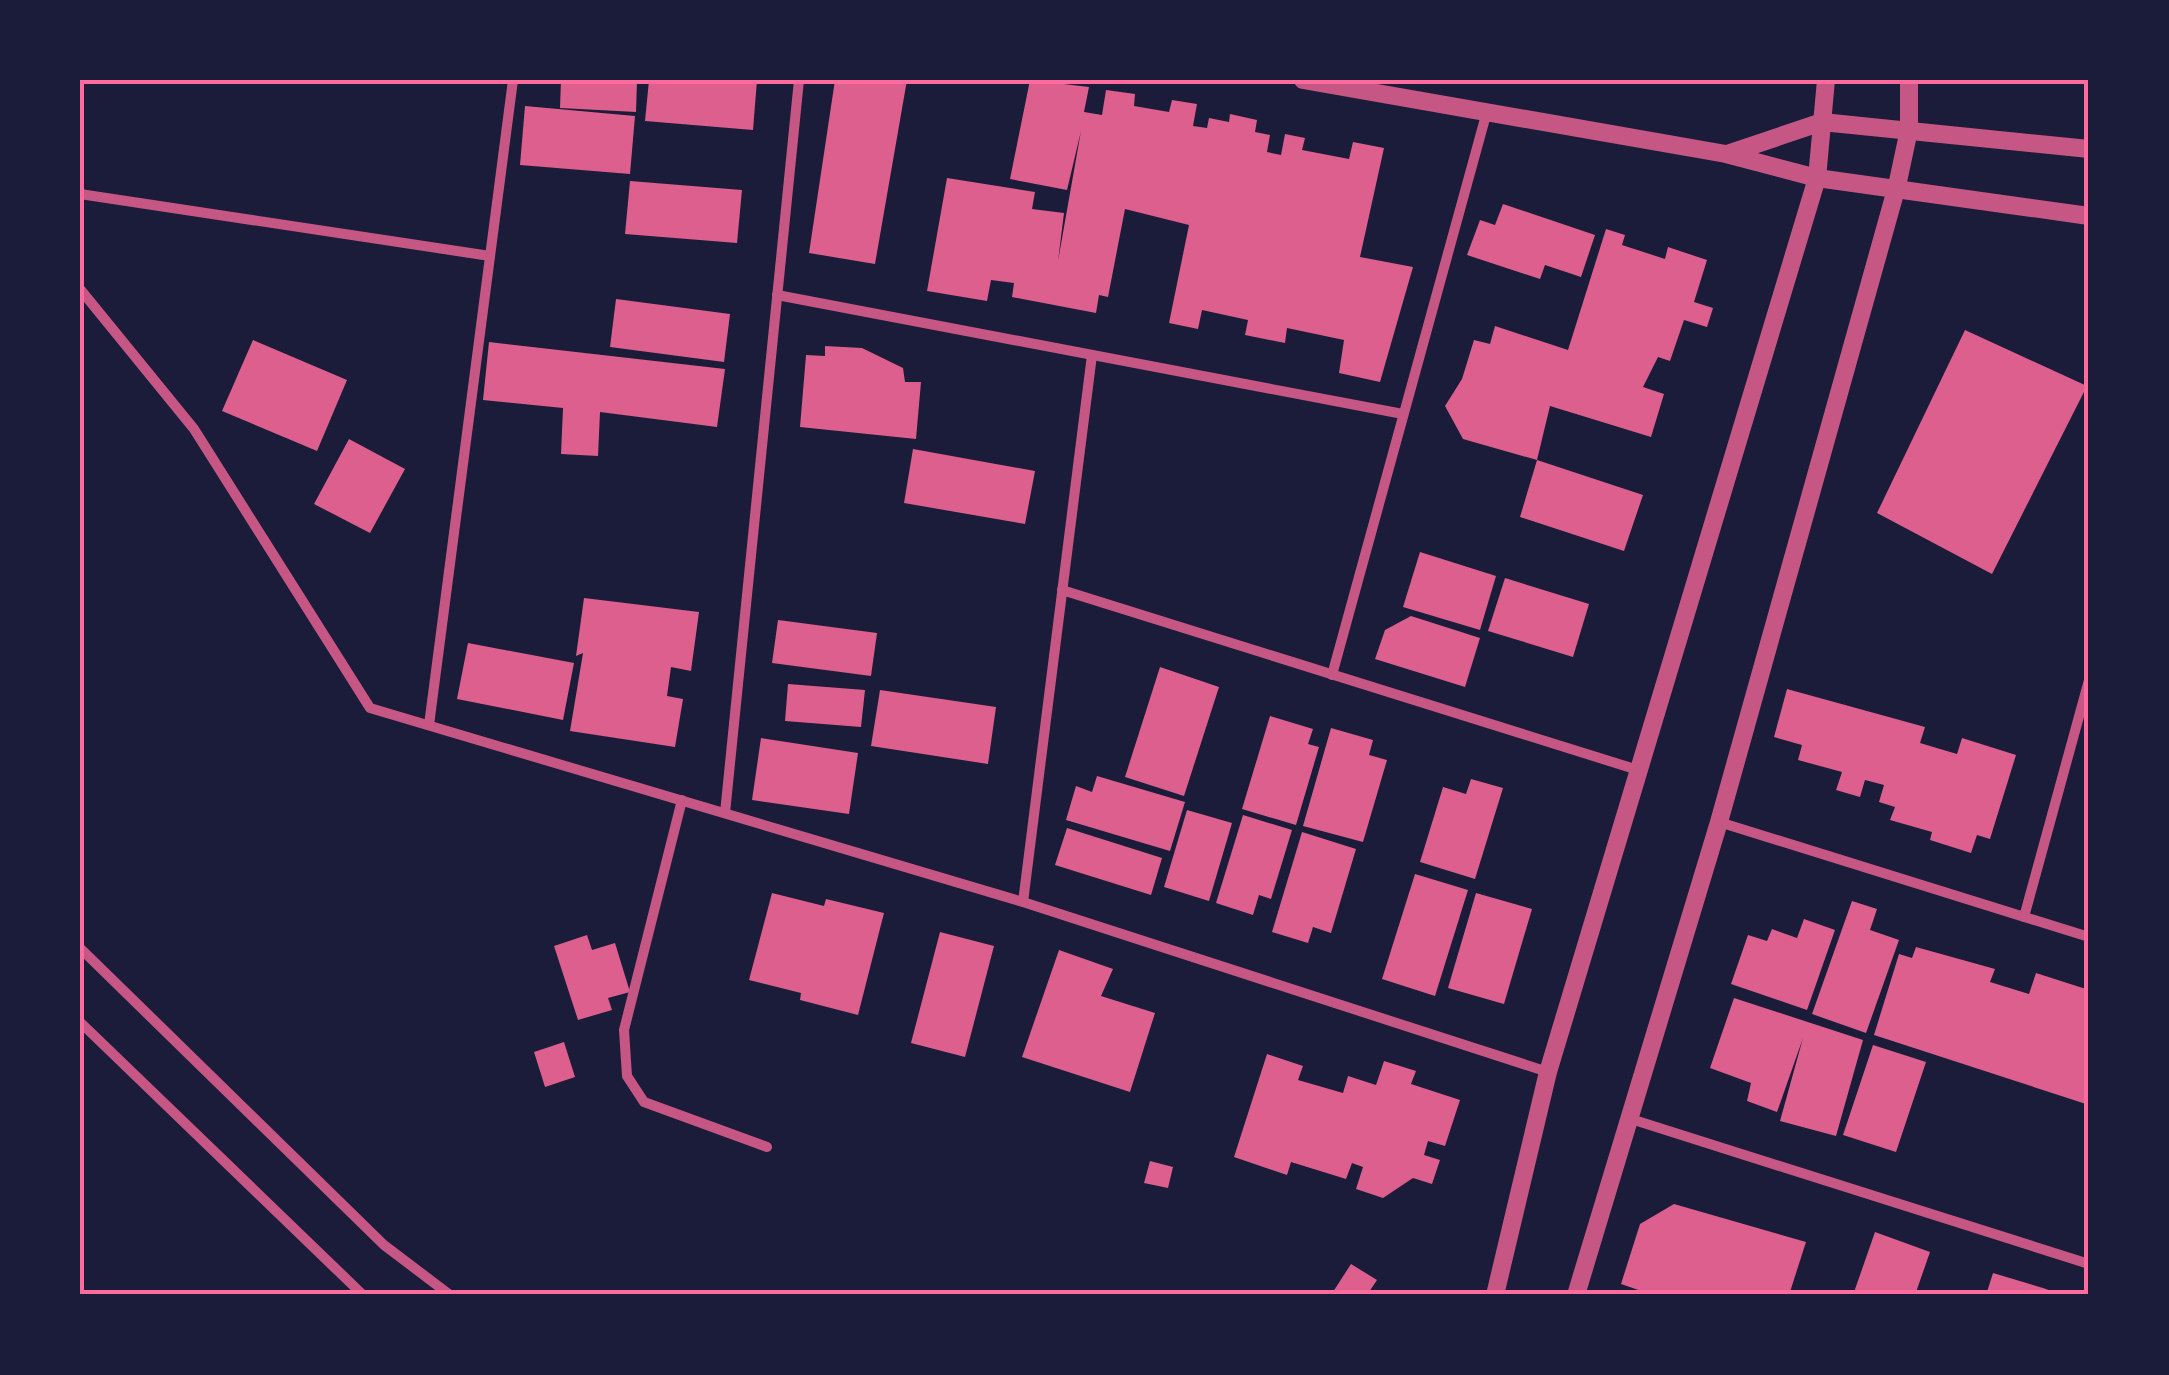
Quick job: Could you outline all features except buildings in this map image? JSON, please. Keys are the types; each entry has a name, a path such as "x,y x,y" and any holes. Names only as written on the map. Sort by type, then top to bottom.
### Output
{"street":[{"path":"429,726 514,80"},
{"path":"724,813 798,80"},
{"path":"1303,80 1726,154 1817,178 1897,186 2089,216"},
{"path":"1495,1295 1548,1072 1817,178 1826,80"},
{"path":"1576,1295 1720,822 1897,186 1909,130 1909,80"},
{"path":"1332,674 1486,115"},
{"path":"1726,154 1822,122 2089,149"},
{"path":"80,194 490,256"},
{"path":"80,289 194,429 370,708 1023,902 1548,1072"},
{"path":"777,296 1403,414"},
{"path":"1023,902 1092,355"},
{"path":"1062,590 1638,770"},
{"path":"2024,917 2089,680"},
{"path":"682,800 624,1030 627,1076 644,1102 767,1147"},
{"path":"1720,822 2089,938"},
{"path":"80,948 372,1234 450,1295"},
{"path":"80,1022 363,1295"},
{"path":"1630,1118 2089,1264"}]}
